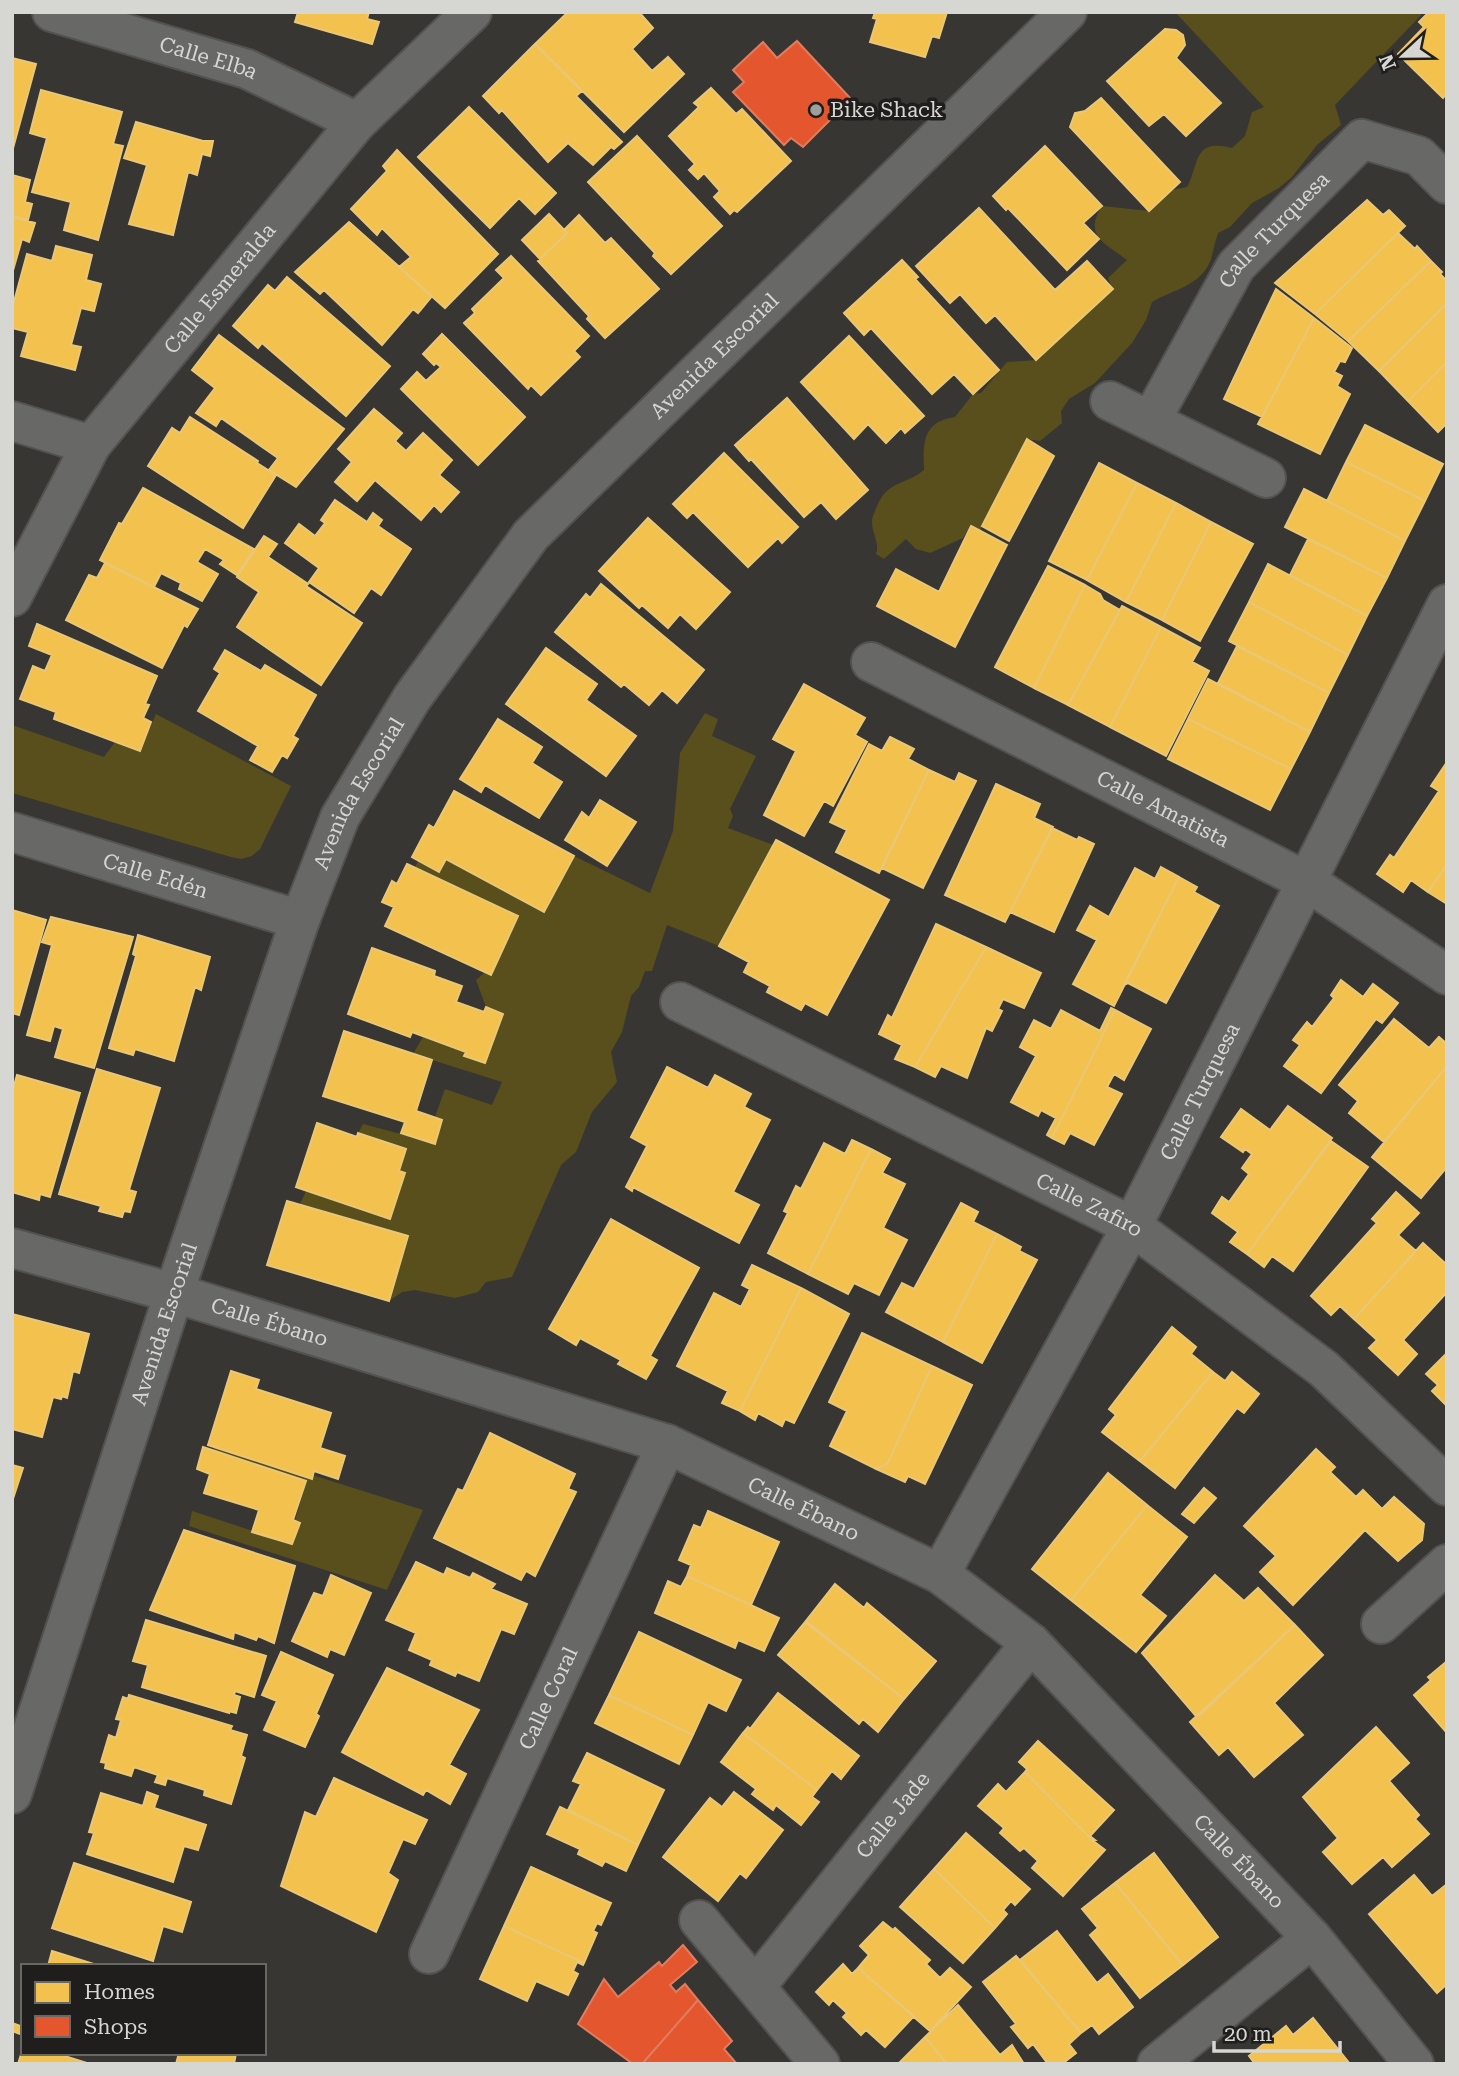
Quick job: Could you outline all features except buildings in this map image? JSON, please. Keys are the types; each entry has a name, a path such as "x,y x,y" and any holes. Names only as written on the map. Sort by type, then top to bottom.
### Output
{"street":[{"name":"Calle Elba","path":"52,12 247,69 357,122"},
{"name":"Calle Esmeralda","path":"12,597 90,445 357,122 472,12"},
{"name":"Avenida Escorial","path":"12,1794 174,1293 300,920 340,817 412,698 531,535 1068,12"},
{"name":"Calle Turquesa","path":"1151,420 1236,266 1362,139 1419,156 1447,184"},
{"path":"1110,401 1266,478"},
{"path":"12,421 90,445"},
{"name":"Calle Turquesa","path":"940,1574 1132,1226 1447,604"},
{"name":"Calle Amatista","path":"871,662 1306,881 1447,975"},
{"name":"Calle Edén","path":"12,832 300,920"},
{"name":"Calle Zafiro","path":"680,1002 1132,1226 1324,1369 1447,1486"},
{"name":"Calle Ébano","path":"12,1248 174,1293 667,1444 940,1574 1031,1643 1312,1938 1414,2064"},
{"name":"Calle Coral","path":"429,1954 667,1444"},
{"path":"1381,1624 1447,1564"},
{"name":"Calle Jade","path":"756,1986 1031,1643"},
{"path":"699,1920 820,2064"},
{"path":"1157,2064 1312,1938"}],"shaded area":[{"path":"1175,12 1424,12 1335,105 1341,125 1317,145 1292,177 1279,188 1252,203 1230,227 1218,233 1208,266 1197,279 1152,302 1146,320 1132,343 1095,383 1069,399 1061,411 1062,423 1040,441 1027,439 980,531 971,526 963,538 930,553 916,549 906,539 884,559 876,554 872,522 874,514 886,492 924,470 925,442 931,428 955,417 973,394 981,393 1007,362 1036,360 1113,290 1108,278 1127,260 1104,243 1096,232 1097,216 1102,206 1149,211 1159,196 1187,187 1199,155 1204,150 1219,146 1232,148 1245,136 1252,112 1264,107"},
{"path":"705,713 718,719 712,736 756,756 730,809 733,816 728,828 773,845 719,946 667,925 652,971 645,971 639,987 631,996 622,1032 611,1052 617,1082 592,1112 576,1152 561,1165 512,1277 486,1282 478,1292 455,1298 415,1290 402,1292 389,1301 408,1236 300,1204 306,1191 390,1218 405,1173 399,1171 406,1150 358,1133 363,1124 435,1143 442,1120 435,1117 445,1089 492,1105 502,1082 413,1054 423,1037 466,1052 465,1056 485,1063 503,1014 486,1007 476,980 484,973 491,975 518,916 415,867 418,861 439,872 446,859 544,912 574,856 650,893 673,831 680,753"},
{"path":"156,714 291,786 260,849 252,856 241,859 231,857 12,793 12,725 104,757 115,742 140,750"},
{"path":"215,1444 423,1510 387,1590 189,1526 192,1511 293,1544 299,1523 295,1521 306,1482 213,1450"}],"place":[{"name":"Bike Shack","path":"816,110"}]}
